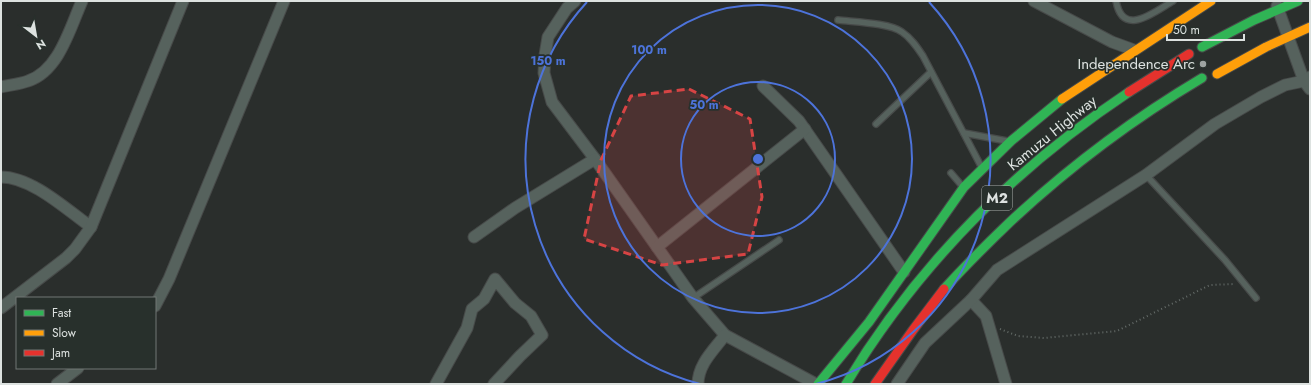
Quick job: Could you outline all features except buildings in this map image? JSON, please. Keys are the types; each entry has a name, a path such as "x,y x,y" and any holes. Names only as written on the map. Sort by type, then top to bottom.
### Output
{"main road":[{"path":"817,384 869,322 964,187 1010,141 1060,100 1134,50 1211,1"},
{"path":"1202,47 1254,20 1277,5 1298,1"},
{"path":"1216,74 1310,27"},
{"name":"Kamuzu Highway","path":"846,384 884,327 917,282 949,245 1011,184 1080,126 1157,72 1189,54"},
{"name":"M2","path":"875,384 905,339 938,298 968,263 997,234 1062,175 1097,148 1171,96 1202,78"}],"street":[{"path":"1,87 28,81 46,71 52,65 61,49 82,1"},
{"path":"1,308 66,258 75,249 91,227 183,1"},
{"path":"156,304 163,293 172,272 284,1"},
{"path":"575,1 567,8 548,37 544,73 552,102 595,159 693,298 725,335 817,384"},
{"path":"1034,1 1112,42 1134,50"},
{"path":"897,384 926,343 970,300 997,270 1146,175 1215,124 1285,85 1308,82 1277,5"},
{"path":"764,86 799,121 904,272"},
{"path":"657,247 805,129"},
{"path":"474,237 515,208 595,159"},
{"path":"1,177 12,177 27,184 48,196 91,227"},
{"path":"436,384 467,328 472,309 484,299 495,279 515,303 531,316 542,335 494,384"},
{"path":"970,300 983,311 990,325 1006,384"},
{"path":"698,384 698,378 702,365 725,335"},
{"path":"57,384 77,369"}],"lane":[{"path":"1116,1 1118,10 1124,18 1133,21 1141,19 1173,1"},
{"path":"838,20 884,26 901,31 913,42 923,56 982,169"},
{"path":"876,124 931,72"},
{"path":"964,134 1010,141"},
{"path":"951,173 964,187"},
{"path":"1146,175 1225,260 1256,298"},
{"path":"693,298 779,240"}],"path":[{"path":"990,325 1018,336 1037,338 1116,332 1210,285 1244,283"}],"highlighted area":[{"path":"689,89 750,119 762,197 748,254 662,265 584,239 601,160 631,96"}],"traffic: fast":[{"path":"1202,47 1254,20 1298,1"},
{"path":"944,289 1010,222 1078,163 1126,127 1202,78"},
{"path":"846,384 904,299 971,222 1047,153 1129,92"},
{"path":"818,384 869,322 964,187 1011,141 1062,99"}],"traffic: slow":[{"path":"1062,99 1211,1"},
{"path":"1217,74 1266,47 1310,27"}],"traffic: jam":[{"path":"1129,92 1189,54"},
{"path":"875,384 944,289"}],"place":[{"name":"Independence Arc","path":"1203,64"}]}
